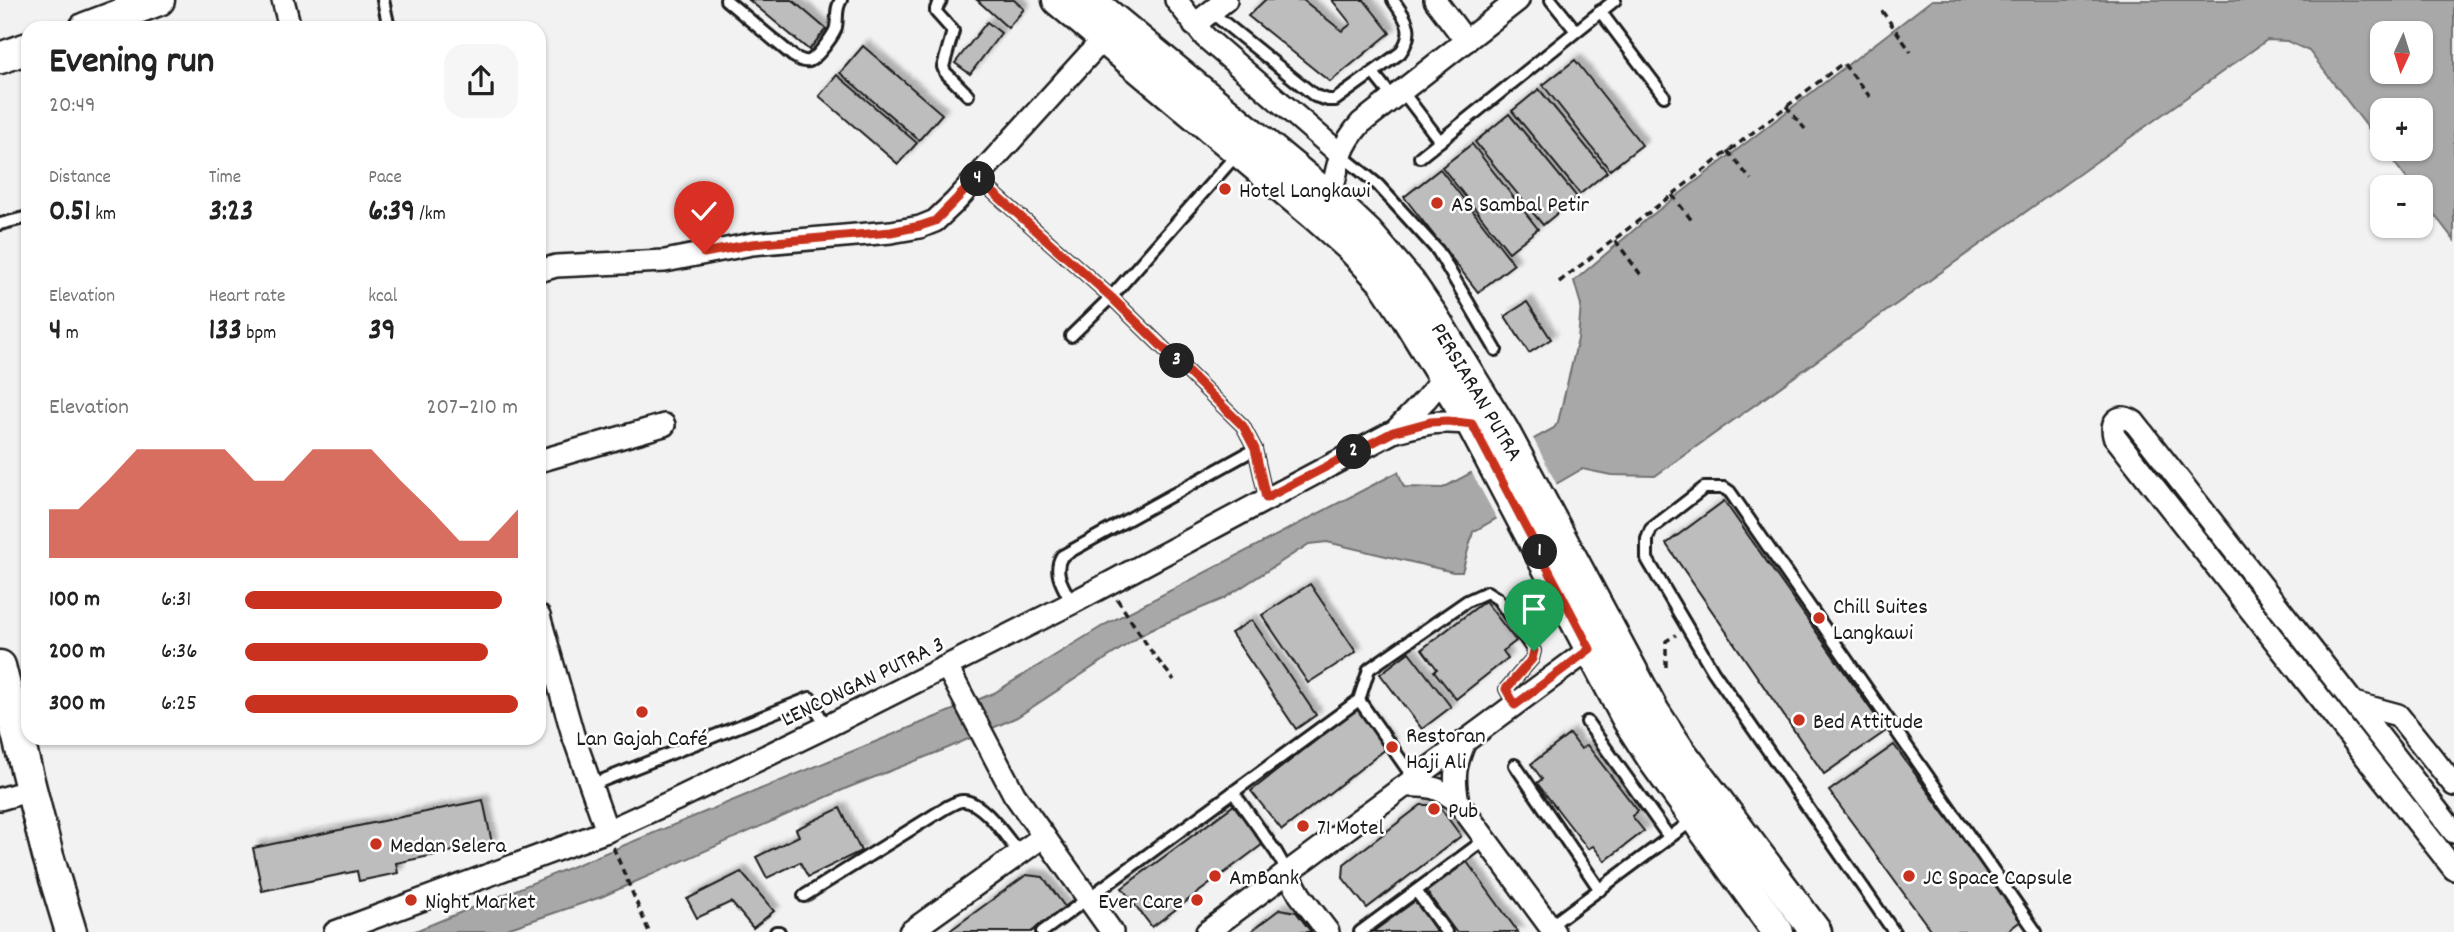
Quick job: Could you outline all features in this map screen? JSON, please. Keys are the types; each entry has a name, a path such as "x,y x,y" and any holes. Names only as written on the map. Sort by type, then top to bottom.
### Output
{"main road":[{"path":"104,21 159,0"},
{"name":"PERSIARAN PUTRA","path":"1058,0 1341,238 1383,281 1444,377 1486,433"},
{"name":"PERSIARAN PUTRA","path":"1090,0 1331,199 1368,234 1409,282 1486,433 1654,712 1679,750 1810,923"},
{"path":"0,58 21,50"},
{"name":"PERSIARAN PUTRA","path":"1534,513 1590,649 1628,720 1778,932"},
{"path":"2,680 48,856 71,932"},
{"path":"28,777 42,787 50,805 93,932"},
{"path":"48,856 52,932"},
{"path":"1778,932 1810,923"}],"street":[{"path":"283,0 288,21"},
{"path":"1176,0 1210,12 1205,37 1340,154"},
{"path":"1435,0 1465,41"},
{"path":"1331,199 1340,154 1350,135 1361,123 1518,0"},
{"path":"546,269 556,266 665,261 752,244 891,232 935,221 1103,39"},
{"path":"1393,432 1444,377"},
{"path":"2454,832 2134,422 2119,417 2112,428 2114,436 2454,869"},
{"path":"1393,432 1430,422 1448,421 1486,433"},
{"path":"546,459 664,425"},
{"name":"LENCONGAN PUTRA 3","path":"335,932 610,838 1072,603 1393,432"},
{"path":"546,640 573,734 610,838"},
{"path":"1207,932 1590,649"},
{"path":"947,667 1013,794 1112,932"},
{"path":"2354,704 2398,715 2454,785"},
{"path":"1458,802 1454,783 1456,763 1465,741"},
{"path":"0,799 28,777"},
{"path":"1410,782 1443,790 1458,802 1552,929"},
{"path":"910,932 1044,836"},
{"path":"1288,873 1300,895 1328,932"}],"lane":[{"path":"383,0 388,21"},
{"path":"726,0 793,56 801,61 808,61 814,58 836,31 837,9 841,0"},
{"path":"941,0 937,4 936,12 953,31 943,67 968,95"},
{"path":"1210,12 1322,99 1335,100 1399,53 1408,37 1406,19 1393,0"},
{"path":"1550,0 1576,31"},
{"path":"1420,157 1615,0"},
{"path":"1601,11 1664,96"},
{"path":"1373,73 1398,94 1440,141"},
{"path":"1071,336 1111,297 1239,152"},
{"path":"1340,154 1378,185 1438,251 1496,350"},
{"path":"977,178 1111,297 1243,426 1255,449 1266,498"},
{"path":"0,224 21,218"},
{"path":"1072,603 1058,576 1057,564 1062,556 1255,449"},
{"path":"1894,932 1713,671 1647,559 1647,540 1651,529 1704,488 1724,488 1730,492 2036,932"},
{"path":"1042,932 1359,700 1369,669 1467,601 1487,592 1498,599 1534,651 1532,659 1506,689 1515,705"},
{"path":"591,785 810,698 826,727"},
{"path":"1359,700 1410,782"},
{"path":"1587,722 1669,837"},
{"path":"1515,765 1600,890"},
{"path":"1233,792 1288,873"},
{"path":"804,896 947,807 963,801 975,803 1019,853"},
{"path":"1552,929 1696,818"},
{"path":"1360,932 1486,839"},
{"path":"1416,891 1446,932"}],"path":[{"path":"1882,11 1911,52"},
{"path":"1559,282 1785,105 1843,63 1870,97"},
{"path":"1785,105 1805,129"},
{"path":"1728,150 1751,180"},
{"path":"1672,195 1693,222"},
{"path":"1615,240 1642,275"},
{"path":"1116,597 1153,654 1174,680"},
{"path":"1666,667 1666,641 1687,628"},
{"path":"610,838 649,932"}],"shaded area":[{"path":"1932,0 2454,0 2454,240 2433,213 2433,175 2404,175 2393,161 2433,161 2433,98 2370,98 2370,130 2309,51 2287,41 2267,40 1655,476 1611,475 1582,469 1473,532 1462,572 1327,542 1309,544 1223,599 1151,629 1017,717 948,748 847,788 601,897 498,932 413,932 994,693 1106,624 1398,472 1404,487 1443,488 1554,428 1558,422 1578,339 1581,305 1574,281 1647,219"}],"pier":[{"path":"1532,436 1558,487 1498,521 1470,469"}],"building":[{"path":"749,0 792,0 826,29 809,50"},
{"path":"977,0 1014,0 1024,9 1008,28"},
{"path":"1265,0 1303,0 1342,31 1351,24 1332,0 1364,0 1390,33 1330,82 1248,16"},
{"path":"987,22 1001,33 970,74 955,63"},
{"path":"863,46 942,114 919,140 840,73"},
{"path":"1575,60 1642,145 1610,170 1543,85"},
{"path":"837,75 917,143 898,164 819,96"},
{"path":"1539,89 1607,172 1580,194 1512,111"},
{"path":"1509,114 1577,197 1543,225 1475,142"},
{"path":"1472,144 1538,229 1509,252 1442,167"},
{"path":"1440,169 1514,264 1478,292 1404,197"},
{"path":"1527,302 1551,339 1529,353 1505,316"},
{"path":"1724,501 1886,731 1824,774 1666,544"},
{"path":"1310,584 1356,652 1308,683 1262,615"},
{"path":"1485,601 1516,641 1503,651 1508,658 1456,699 1434,671 1437,669 1422,649"},
{"path":"1252,620 1316,715 1296,729 1231,633"},
{"path":"1409,652 1451,707 1422,729 1380,674"},
{"path":"1360,706 1391,745 1282,830 1251,791"},
{"path":"1570,734 1581,749 1587,745 1638,811 1632,816 1644,831 1605,861 1593,846 1588,849 1537,783 1542,779 1531,764"},
{"path":"1894,745 2022,920 2006,932 1932,932 1829,791"},
{"path":"483,800 492,843 396,863 398,873 359,881 357,871 262,891 253,848"},
{"path":"1238,802 1267,841 1152,927 1122,888"},
{"path":"1421,805 1438,805 1461,836 1367,908 1343,878 1344,864"},
{"path":"840,808 861,851 808,877 800,862 767,878 756,857 799,836 796,829"},
{"path":"1467,862 1518,932 1456,932 1426,891"},
{"path":"741,872 774,911 753,928 731,902 697,918 687,899"},
{"path":"1026,875 1043,877 1065,907 1031,932 948,932"},
{"path":"1415,901 1437,932 1374,931"},
{"path":"1280,909 1296,912 1311,932 1250,932"}],"place":[{"name":"Hotel Langkawi","path":"1225,189"},
{"name":"AS Sambal Petir","path":"1437,203"},
{"name":"Chill Suites Langkawi","path":"1819,618"},
{"name":"Lan Gajah Café","path":"642,712"},
{"name":"Bed Attitude","path":"1799,720"},
{"name":"Restoran Haji Ali","path":"1392,747"},
{"name":"Pub","path":"1434,809"},
{"name":"71 Motel","path":"1303,826"},
{"name":"Medan Selera","path":"376,844"},
{"name":"AmBank","path":"1215,876"},
{"name":"JC Space Capsule","path":"1909,876"},
{"name":"Night Market","path":"411,900"},
{"name":"Ever Care","path":"1197,900"}],"route":[{"path":"704,253 752,244 891,232 920,226 935,221 977,178 1111,297 1243,426 1255,449 1266,498 1393,432 1430,422 1472,424 1590,649 1515,705 1506,689 1532,659 1534,651"}]}
